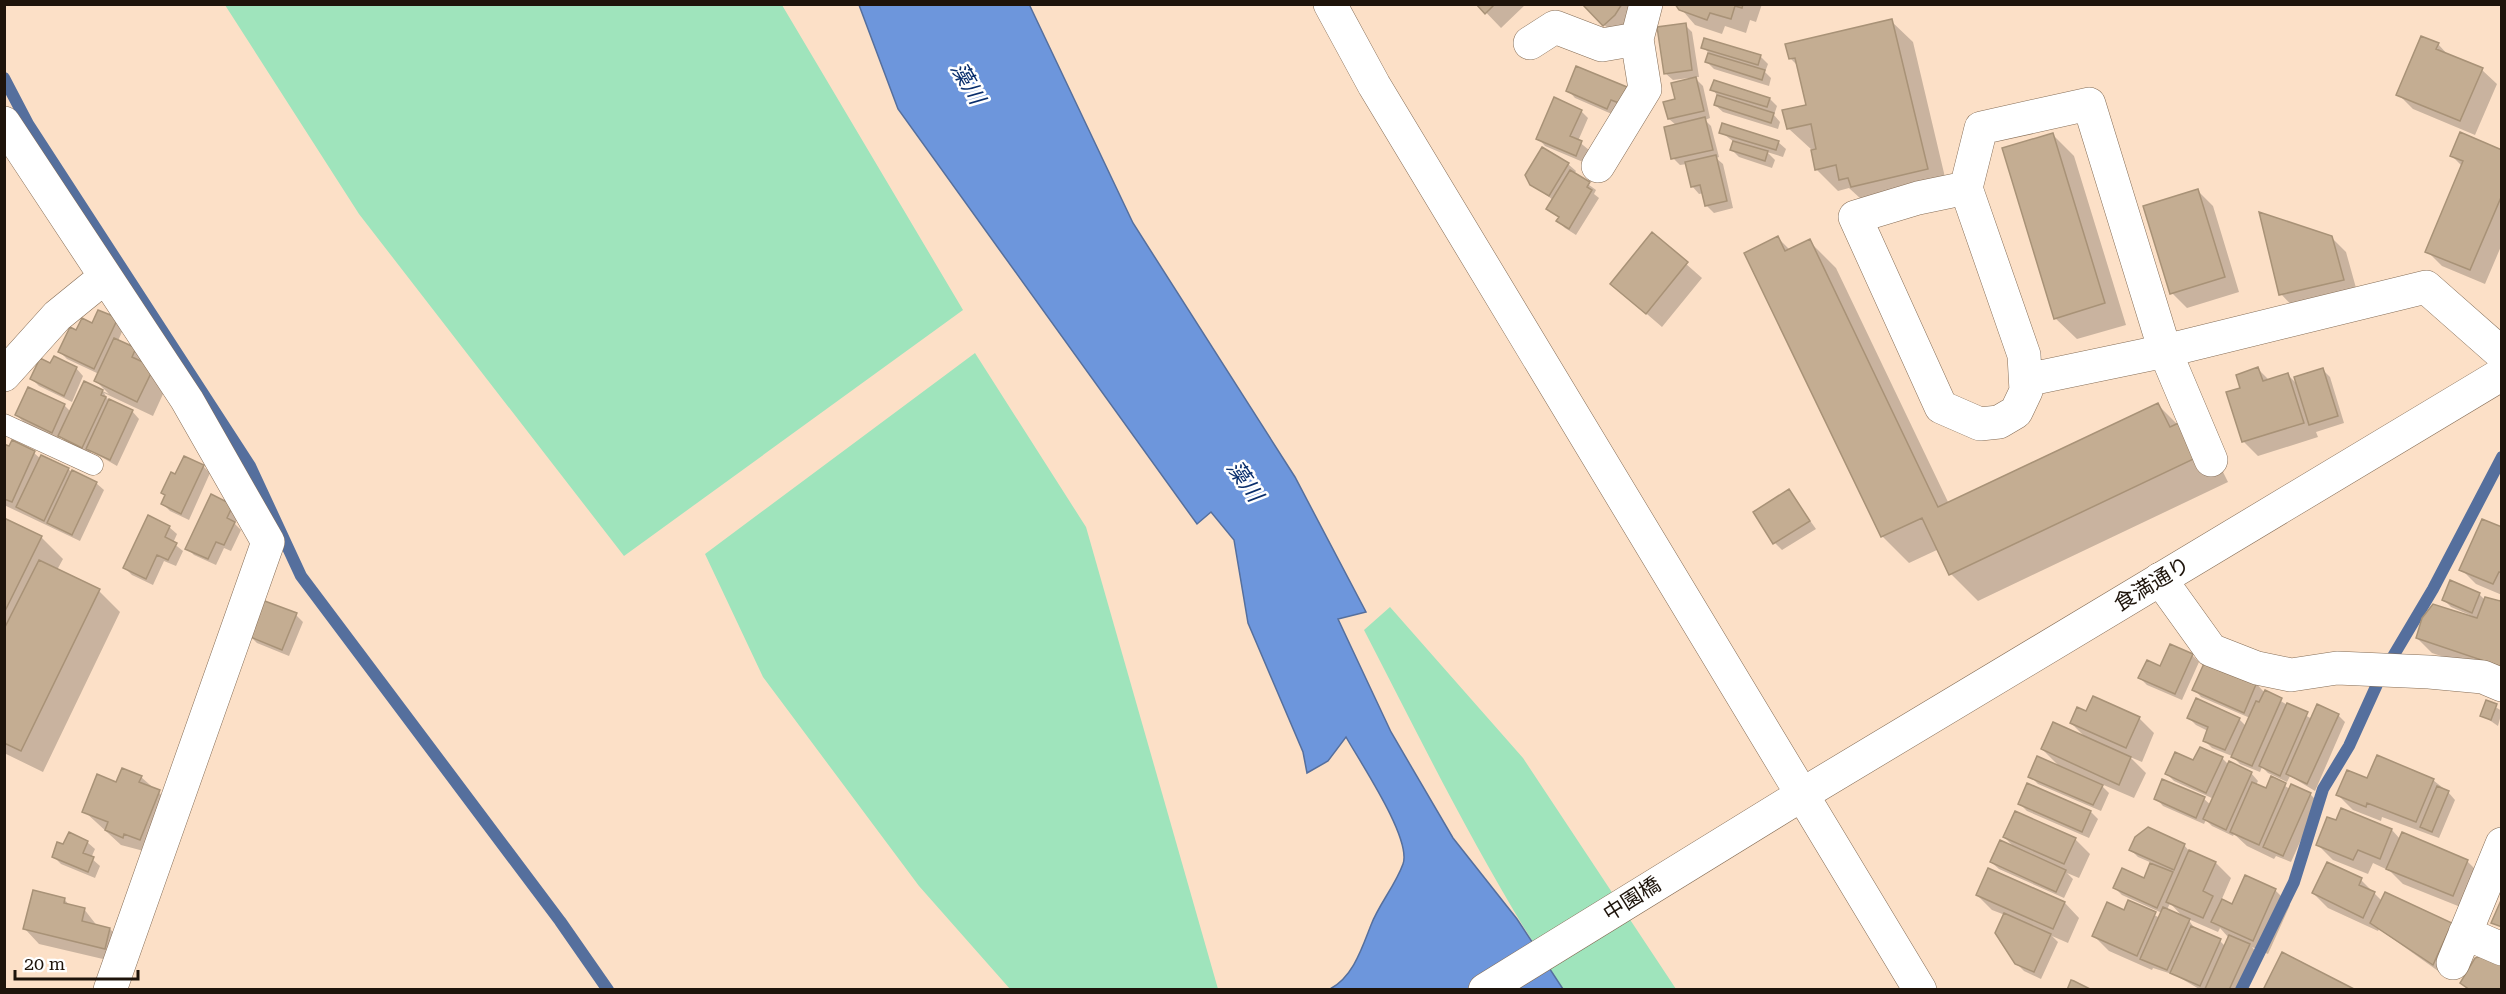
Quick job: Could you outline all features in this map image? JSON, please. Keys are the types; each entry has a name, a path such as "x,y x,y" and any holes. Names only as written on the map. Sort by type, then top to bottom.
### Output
{"street":[{"path":"1330,4 1374,85 1791,801 1920,990"},
{"path":"1598,166 1645,89 1636,39 1646,4"},
{"path":"1543,25 1602,45 1636,39"},
{"path":"1966,188 1918,198 1855,217 1941,407 1980,424 1999,422 2016,412 2026,391 2024,355 1966,188 1981,128 2089,104 2165,351 2211,460"},
{"path":"7,135 187,400 268,542 110,990"},
{"path":"4,375 57,316 105,277"},
{"path":"2025,380 2165,351 2426,287 2502,354"},
{"name":"食満通り","path":"1791,801 2502,374"},
{"path":"2160,579 2211,650 2257,668 2291,675 2337,668 2429,672 2483,677 2502,685"},
{"name":"中園橋","path":"1485,990 1791,801"},
{"path":"2502,844 2459,948 2502,949"}],"lane":[{"path":"4,424 93,465"}],"green space":[{"path":"225,5 782,5 963,310 624,556 359,214"},
{"path":"975,353 1086,527 1218,989 1010,989 919,886 763,677 705,554"},
{"path":"1390,607 1523,758 1676,989 1563,989 1483,857 1364,630"}],"water":[{"name":"藻川","path":"1029,4 1133,223 1295,477 1366,612 1338,619 1391,732 1453,838 1517,919 1563,989 1330,989 1351,970 1374,917 1403,864 1404,852 1393,819 1346,737 1328,761 1307,773 1303,752 1248,623 1234,540 1211,512 1197,524 898,109 859,5"}],"building":[{"path":"1476,4 1495,4 1485,14"},
{"path":"1582,4 1622,4 1615,15 1603,26"},
{"path":"1675,4 1743,4 1742,8 1735,6 1731,19 1710,13 1707,20 1679,10"},
{"path":"1892,19 1928,169 1851,187 1848,178 1839,180 1836,165 1815,170 1811,150 1816,149 1811,124 1787,129 1782,110 1806,105 1795,58 1789,59 1785,44"},
{"path":"1686,23 1692,70 1664,74 1657,27"},
{"path":"2421,36 2439,43 2436,49 2483,68 2460,121 2396,95"},
{"path":"1704,38 1761,55 1758,65 1701,48"},
{"path":"1708,53 1765,70 1762,80 1705,62"},
{"path":"1576,66 1627,87 1619,103 1611,100 1607,109 1566,91"},
{"path":"1696,77 1704,111 1668,119 1663,102 1675,99 1671,83"},
{"path":"1714,80 1770,98 1767,107 1710,90"},
{"path":"1717,95 1774,113 1771,123 1714,105"},
{"path":"1554,97 1582,110 1570,136 1582,141 1576,156 1536,139"},
{"path":"1705,117 1713,150 1671,159 1664,127"},
{"path":"1722,123 1779,141 1776,150 1719,133"},
{"path":"2460,132 2502,150 2502,195 2470,270 2425,252 2463,161 2450,156"},
{"path":"2053,133 2105,303 2054,319 2002,148"},
{"path":"1733,141 1768,151 1765,161 1730,150"},
{"path":"1542,147 1569,163 1549,196 1530,185 1525,175"},
{"path":"1716,155 1727,201 1705,206 1700,185 1691,187 1685,162"},
{"path":"1570,170 1590,182 1587,187 1592,190 1569,229 1556,221 1559,217 1546,209"},
{"path":"2198,189 2225,277 2170,294 2143,206"},
{"path":"2259,212 2332,236 2344,280 2279,295"},
{"path":"1652,232 1688,262 1646,314 1610,284"},
{"path":"1778,236 1785,251 1810,239 1938,507 2158,403 2170,427 2185,420 2202,455 1949,575 1922,518 1881,537 1744,253"},
{"path":"98,310 118,318 94,369 58,352 70,327 76,330 82,318 92,323"},
{"path":"114,338 136,348 132,357 154,367 137,402 94,381"},
{"path":"54,356 77,367 64,396 30,379 40,358 50,363"},
{"path":"2258,367 2263,381 2288,373 2304,423 2242,442 2226,392 2240,388 2236,375"},
{"path":"2323,368 2338,416 2309,425 2294,377"},
{"path":"84,381 103,390 101,395 106,397 82,448 58,436"},
{"path":"28,387 65,404 52,433 15,415"},
{"path":"109,399 133,410 110,460 86,449"},
{"path":"12,440 35,451 12,502 4,499 4,444 9,446"},
{"path":"41,455 69,468 44,521 16,507"},
{"path":"184,456 204,465 181,514 161,504 165,495 161,493 171,472 175,474"},
{"path":"72,470 97,482 72,535 47,523"},
{"path":"1789,489 1810,521 1773,544 1753,512"},
{"path":"211,494 233,505 227,518 235,522 224,545 216,542 208,559 185,549"},
{"path":"148,515 170,526 165,537 177,543 168,560 157,555 146,579 123,568"},
{"path":"4,518 42,536 4,613"},
{"path":"2482,519 2502,527 2502,573 2499,572 2493,584 2459,570"},
{"path":"39,560 100,589 21,751 4,743 4,629"},
{"path":"2450,580 2480,593 2472,613 2442,600"},
{"path":"2485,597 2500,601 2502,598 2502,667 2416,638 2422,618 2433,604 2477,618"},
{"path":"262,600 297,613 282,650 248,636"},
{"path":"2170,644 2193,654 2175,694 2138,678 2147,660 2160,666"},
{"path":"2206,659 2257,682 2244,713 2192,690"},
{"path":"2265,690 2282,698 2252,766 2231,757 2256,701 2259,702"},
{"path":"2093,696 2140,717 2126,748 2070,723 2077,707 2086,711"},
{"path":"2196,698 2240,718 2225,750 2203,741 2208,727 2187,718"},
{"path":"2486,700 2497,704 2491,720 2480,716"},
{"path":"2287,703 2308,712 2280,776 2259,766"},
{"path":"2317,704 2339,714 2307,784 2286,774"},
{"path":"2053,722 2131,757 2119,785 2041,749"},
{"path":"2200,747 2223,757 2206,793 2165,774 2175,752 2193,760"},
{"path":"2377,755 2434,779 2416,822 2367,803 2366,807 2336,795 2347,770 2367,778"},
{"path":"2037,756 2103,785 2093,805 2028,777"},
{"path":"2229,761 2252,772 2226,830 2203,819"},
{"path":"122,768 142,776 139,782 160,790 140,840 124,834 123,838 105,830 108,822 82,812 97,774 116,782"},
{"path":"2271,776 2286,783 2259,845 2230,832 2252,782 2266,788"},
{"path":"2162,779 2205,797 2196,818 2154,799"},
{"path":"2027,783 2091,811 2082,832 2018,804"},
{"path":"2291,784 2311,793 2283,856 2263,847"},
{"path":"2437,786 2449,791 2432,832 2420,827"},
{"path":"2341,808 2392,829 2380,859 2358,850 2353,860 2316,845 2327,817 2336,820"},
{"path":"2015,811 2076,838 2064,864 2003,837"},
{"path":"2148,827 2185,844 2174,870 2129,850 2135,837"},
{"path":"69,832 88,841 83,853 94,857 88,872 52,857 57,842 63,844"},
{"path":"2402,832 2468,860 2453,896 2386,869"},
{"path":"2000,840 2066,870 2056,892 1990,862"},
{"path":"2189,850 2216,862 2203,891 2213,896 2203,918 2166,902"},
{"path":"2327,862 2362,878 2359,885 2375,892 2363,918 2312,893"},
{"path":"2150,863 2173,872 2157,908 2113,888 2122,868 2144,878"},
{"path":"1988,868 2065,902 2053,929 1976,895"},
{"path":"2245,875 2276,889 2253,941 2211,922 2222,899 2232,904"},
{"path":"33,890 65,898 64,903 85,908 82,921 110,928 105,949 23,929"},
{"path":"2385,892 2452,923 2433,965 2370,923"},
{"path":"2502,898 2502,927 2491,923"},
{"path":"2128,900 2156,912 2137,956 2092,936 2107,902 2124,910"},
{"path":"2163,907 2190,919 2167,970 2140,959"},
{"path":"2004,913 2051,934 2034,972 2015,964 1995,933"},
{"path":"2191,926 2221,939 2200,986 2170,973"},
{"path":"2229,935 2250,944 2229,990 2207,990 2205,989"},
{"path":"2282,952 2356,990 2263,990"},
{"path":"2484,955 2502,962 2502,990 2470,990 2460,983 2475,958"},
{"path":"2071,980 2074,981 2092,990 2067,990"}],"waterway":[{"path":"4,78 28,124 250,466 301,576 560,921 608,990"},
{"path":"2241,990 2294,882 2323,789 2349,746 2379,680 2433,589 2502,457"}]}
